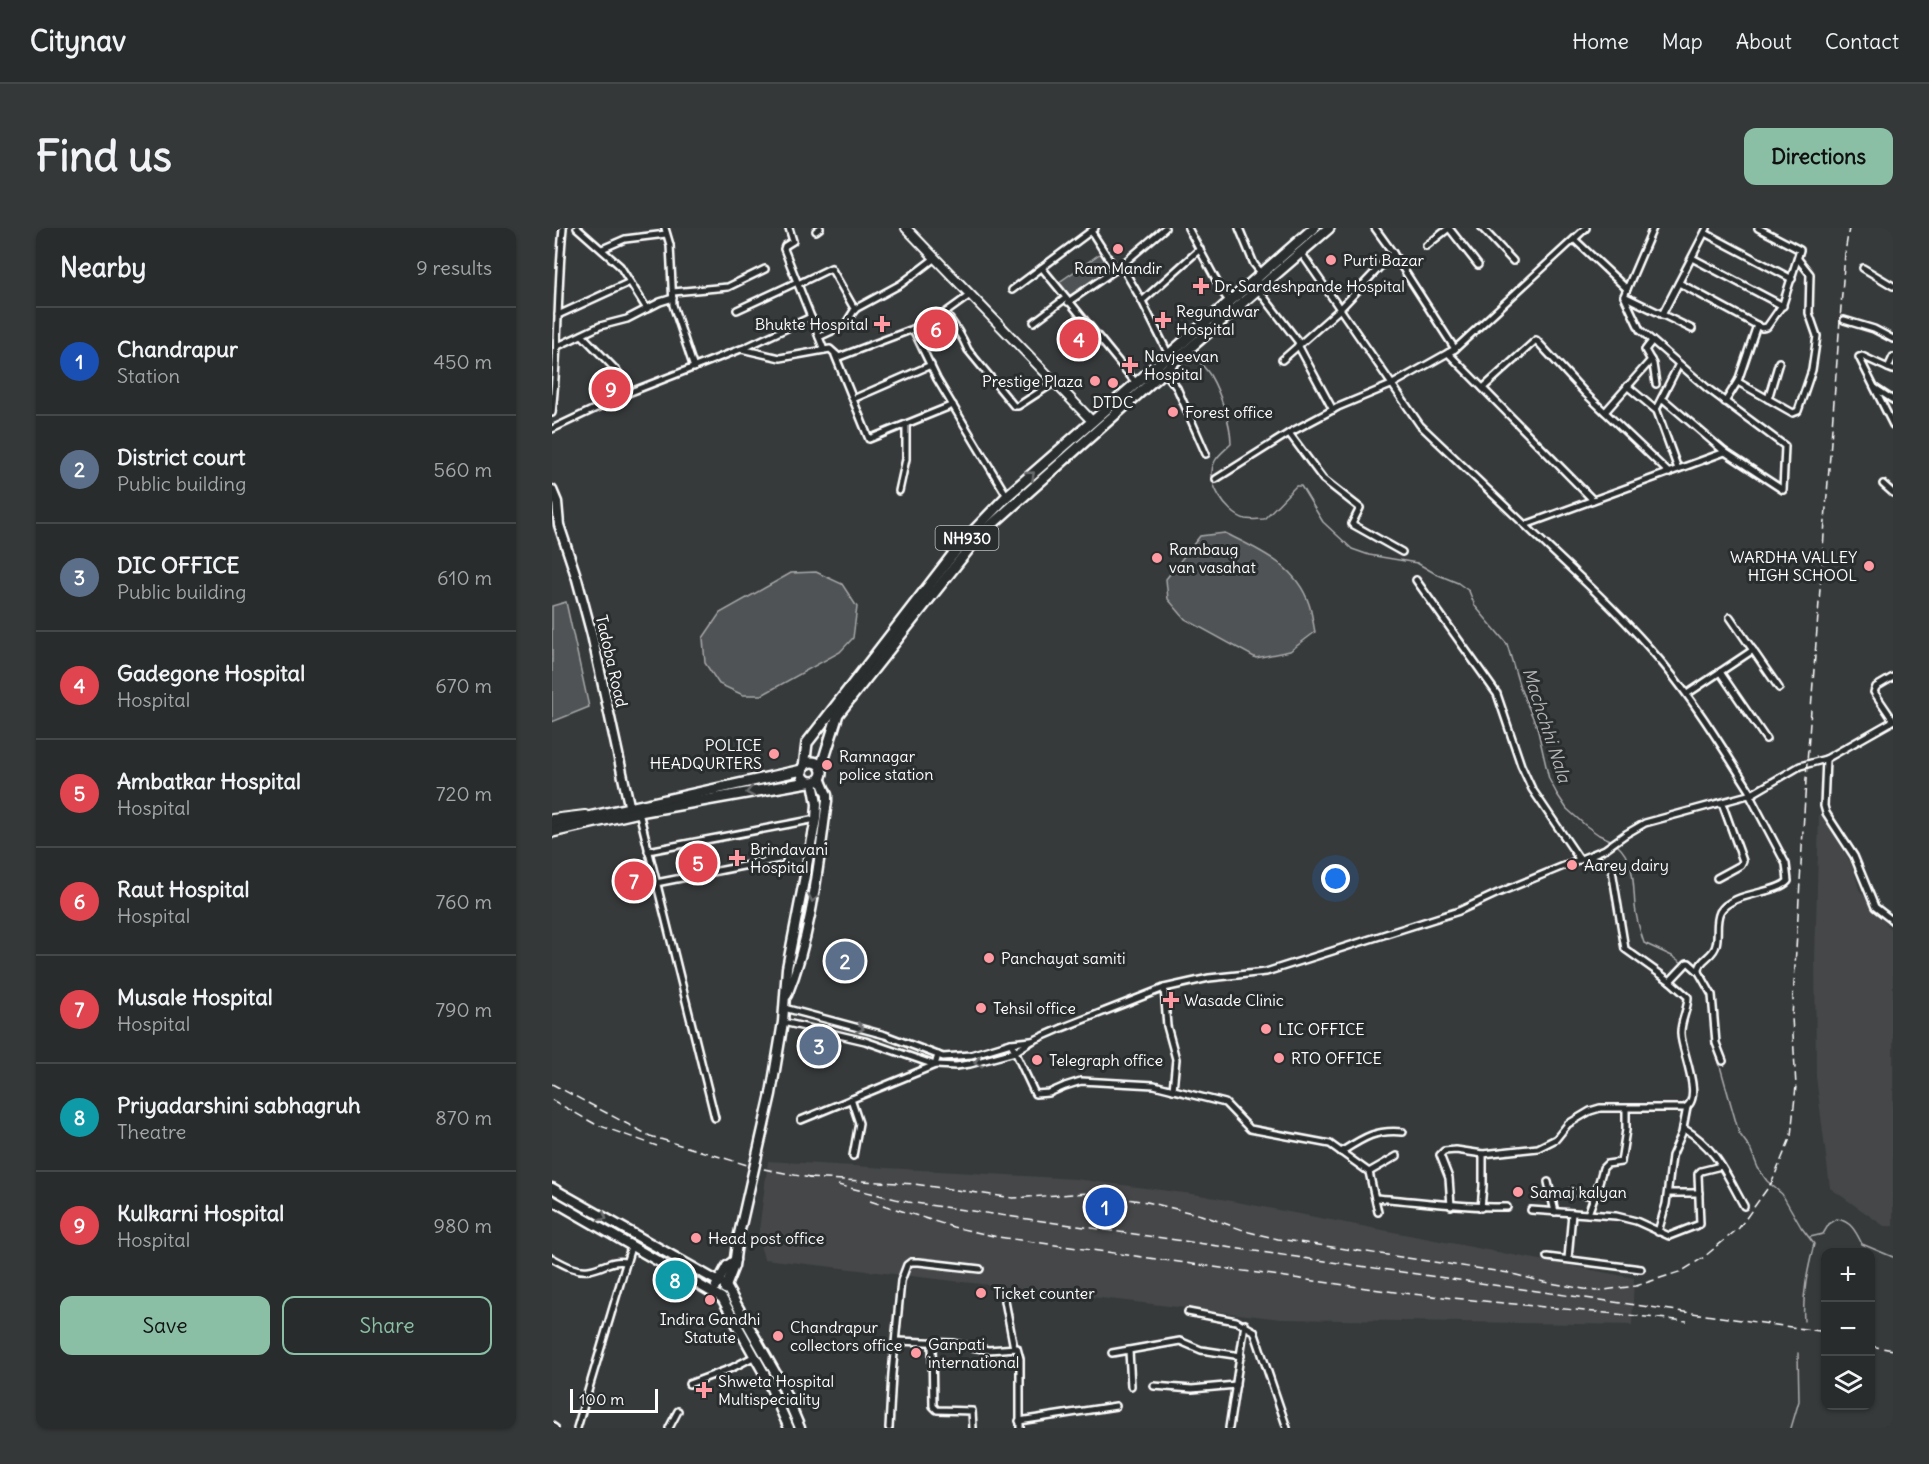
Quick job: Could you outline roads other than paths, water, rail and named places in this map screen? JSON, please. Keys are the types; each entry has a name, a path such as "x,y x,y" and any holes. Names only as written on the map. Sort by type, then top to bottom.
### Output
{"highway":[{"name":"NH930","path":"803,768 807,743 961,544 1007,496 1164,371 1180,351 1298,249 1314,228"},
{"name":"NH930","path":"1198,336 1230,301 1256,286 1260,272 1329,228"},
{"name":"NH930","path":"814,781 821,768 838,714 975,541 1136,383 1169,355 1180,351"},
{"path":"552,832 803,768 812,762 821,768"},
{"path":"803,768 803,777 814,781"},
{"path":"552,825 596,815 814,781"}],"main road":[{"name":"Tadoba Road","path":"552,490 556,502 556,525 577,579 633,811"},
{"path":"713,1291 722,1284 735,1260 771,1094 783,1022 787,968 816,819 814,781"},
{"path":"784,1006 797,970 817,878 827,801 825,791 814,781"},
{"path":"552,1188 722,1284 780,1381 800,1428"},
{"path":"553,1201 722,1298 772,1387 789,1428"},
{"path":"628,1245 630,1232"},
{"path":"722,1284 722,1298"}],"street":[{"path":"552,413 558,346 562,228"},
{"path":"577,228 620,266 647,309"},
{"path":"789,228 793,241 784,248 824,350"},
{"path":"906,228 1096,424"},
{"path":"1034,322 1118,268 1165,228"},
{"path":"1188,228 1223,293 1230,301"},
{"path":"1239,228 1243,241 1260,272"},
{"path":"1375,228 1455,349"},
{"path":"1426,246 1449,228 1478,265"},
{"path":"1482,228 1513,261"},
{"path":"1216,479 1289,433 1391,385 1455,349 1586,228"},
{"path":"1653,228 1624,296 1640,330 1725,402 1785,446 1782,490 1725,452 1662,398"},
{"path":"1679,283 1762,328 1767,327 1783,306 1800,252 1798,248 1758,228"},
{"path":"1012,290 1093,229 1142,301 1169,355"},
{"path":"1662,315 1706,230 1792,279"},
{"path":"602,249 625,239 665,231 669,245 673,305 694,368"},
{"path":"1575,240 1627,289"},
{"path":"1142,301 1200,249"},
{"path":"1298,249 1420,425 1639,636 1687,694 1751,794 1786,864 1788,881 1785,885 1767,889 1726,905 1718,918 1716,946 1700,964 1699,972"},
{"path":"1282,360 1340,309 1393,253"},
{"path":"552,257 560,256"},
{"path":"819,337 846,323 855,310 901,284 935,258"},
{"path":"1692,258 1783,306"},
{"path":"1738,382 1796,413 1798,411 1812,370 1817,333 1809,313 1810,274 1798,259"},
{"path":"738,310 831,268 855,310"},
{"path":"1042,268 1136,383"},
{"path":"1863,268 1893,286"},
{"path":"558,346 602,326 630,318 673,295 728,287 765,269"},
{"path":"558,315 630,282"},
{"path":"1256,286 1299,344 1334,410"},
{"path":"741,349 780,358 830,349 839,357 913,329 945,313 970,295"},
{"path":"1624,296 1692,329"},
{"path":"945,313 957,327 968,350 1014,406 1018,406 1055,382"},
{"path":"552,429 628,393 741,349 811,317"},
{"path":"1844,320 1874,329 1893,339"},
{"path":"1725,402 1738,382 1757,325"},
{"path":"913,329 953,405 1007,496"},
{"path":"582,335 618,372 628,393"},
{"path":"1483,388 1536,340 1605,412 1669,473"},
{"path":"1652,341 1645,350 1652,360 1656,384"},
{"path":"835,353 869,439 953,405"},
{"path":"1448,353 1593,500"},
{"path":"1893,357 1890,369 1859,357 1893,425"},
{"path":"1605,412 1652,360"},
{"path":"1768,399 1779,362"},
{"path":"853,399 931,364"},
{"path":"1656,409 1679,364"},
{"path":"1164,371 1177,388 1206,454"},
{"path":"1627,386 1656,409 1678,469"},
{"path":"1874,387 1893,400"},
{"path":"899,491 906,459 906,424"},
{"path":"1289,433 1323,479 1360,508 1352,524 1402,552"},
{"path":"1525,525 1725,452"},
{"path":"1883,484 1893,493"},
{"path":"1416,580 1497,694 1527,777 1546,811 1580,860"},
{"path":"1730,617 1779,688"},
{"path":"1687,694 1753,650"},
{"path":"1720,672 1766,739"},
{"path":"783,1022 866,1041 934,1065 970,1064 1015,1052 1032,1041 1164,988 1209,978 1266,972 1460,911 1605,849 1626,834 1655,819 1751,794 1800,766 1826,759 1893,721 1874,692 1876,687 1893,677"},
{"path":"1826,759 1824,806 1826,813 1854,856 1875,907 1893,921"},
{"path":"1717,878 1741,866 1743,861 1722,803"},
{"path":"633,811 648,851 715,1118"},
{"path":"552,819 573,815 596,815"},
{"path":"648,851 816,819"},
{"path":"1588,857 1608,863 1612,870 1625,949 1670,981 1688,997 1681,1032 1693,1097 1687,1107 1683,1128 1673,1152 1668,1193 1658,1232"},
{"path":"656,883 779,859"},
{"path":"1670,981 1687,963 1699,972 1712,995 1716,1043 1723,1061"},
{"path":"1164,988 1167,1026 1177,1062 1173,1090"},
{"path":"784,1006 885,1035 938,1055 953,1058 1011,1043 1032,1041"},
{"path":"1011,1043 1035,1094 1049,1094 1081,1081 1140,1083 1225,1103 1250,1129 1326,1143 1369,1172 1378,1212"},
{"path":"801,1120 934,1065 938,1055"},
{"path":"850,1099 859,1123 853,1156"},
{"path":"1451,1206 1449,1178 1440,1154 1444,1151 1456,1150 1483,1154 1538,1148 1552,1142 1565,1126 1590,1111 1600,1108 1687,1107"},
{"path":"1588,1214 1604,1166 1621,1162 1626,1130 1626,1109"},
{"path":"1683,1128 1704,1142 1744,1206"},
{"path":"1341,1152 1377,1133 1403,1132"},
{"path":"1481,1208 1484,1186 1483,1154"},
{"path":"1369,1172 1397,1156"},
{"path":"1531,1210 1626,1218 1666,1236 1673,1236 1700,1224 1699,1172 1721,1166"},
{"path":"1548,1182 1555,1212"},
{"path":"1571,1192 1594,1196"},
{"path":"1668,1193 1700,1193"},
{"path":"1375,1198 1451,1206 1508,1208"},
{"path":"1568,1260 1572,1213"},
{"path":"577,1428 626,1262 628,1245"},
{"path":"1547,1257 1641,1269"},
{"path":"552,1258 570,1268 584,1270 616,1260 626,1262"},
{"path":"889,1428 901,1281 907,1265 911,1262 919,1262 980,1269"},
{"path":"1005,1300 1014,1348"},
{"path":"1188,1312 1245,1324 1254,1331 1287,1428"},
{"path":"1229,1428 1245,1324"},
{"path":"896,1341 952,1343 988,1350 1017,1348 1020,1359 1019,1425 1116,1406"},
{"path":"1112,1353 1180,1341 1201,1350 1241,1356"},
{"path":"932,1343 933,1406 937,1410 972,1411 973,1428"},
{"path":"1129,1351 1131,1386"},
{"path":"689,1384 732,1368 755,1356"},
{"path":"1154,1386 1192,1389 1236,1385"},
{"path":"669,1428 678,1411"}],"waterway":[{"name":"Machchhi Nala","path":"1192,352 1214,382 1229,427 1231,444 1216,459 1212,469 1215,487 1224,503 1238,516 1245,519 1264,519 1296,486 1301,486 1323,522 1352,549 1369,555 1417,563 1458,583 1469,591 1475,606 1507,644 1520,688 1537,727 1549,779 1557,794 1567,809 1585,825 1613,841"},
{"name":"Machchhi Nala","path":"1616,844 1627,857 1630,865 1636,915 1644,943 1684,964"},
{"name":"Machchhi Nala","path":"1688,967 1699,978"},
{"name":"Machchhi Nala","path":"1714,1045 1739,1133 1750,1148 1758,1168 1767,1181 1782,1194 1814,1244 1805,1291 1804,1321"},
{"path":"1810,1237 1823,1234 1829,1224 1837,1219 1842,1220 1858,1235 1862,1244 1893,1257"},
{"name":"Machchhi Nala","path":"1791,1428 1799,1401 1798,1353"}],"railway":[{"path":"808,1178 914,1184 1013,1198 1089,1193 1147,1202 1201,1215 1249,1232 1278,1239 1509,1273 1596,1291 1636,1286 1682,1271 1704,1257 1739,1228 1772,1182 1791,1136 1796,1086 1792,1017 1807,763 1845,253 1849,228"},
{"path":"552,1084 650,1136 754,1167 815,1179"},
{"path":"552,1100 595,1124 657,1146"},
{"path":"838,1185 908,1202 1821,1331"},
{"path":"870,1201 953,1227 998,1237 1402,1293 1687,1321"},
{"path":"1875,1347 1893,1350"}],"place":[{"name":"Ram Mandir","path":"1118,249"},
{"name":"Purti Bazar","path":"1331,260"},
{"name":"Dr. Sardeshpande Hospital","path":"1201,286"},
{"name":"Regundwar Hospital","path":"1163,320"},
{"name":"Bhukte Hospital","path":"882,324"},
{"name":"Raut Hospital","path":"936,329"},
{"name":"Gadegone Hospital","path":"1079,339"},
{"name":"Navjeevan Hospital","path":"1130,365"},
{"name":"Prestige Plaza","path":"1095,381"},
{"name":"DTDC","path":"1113,383"},
{"name":"Kulkarni Hospital","path":"611,389"},
{"name":"Forest office","path":"1173,412"},
{"name":"Rambaug van vasahat","path":"1157,558"},
{"name":"WARDHA VALLEY HIGH SCHOOL","path":"1869,566"},
{"name":"POLICE HEADQURTERS","path":"774,754"},
{"name":"Ramnagar police station","path":"827,765"},
{"name":"Brindavani Hospital","path":"737,858"},
{"name":"Ambatkar Hospital","path":"698,863"},
{"name":"Aarey dairy","path":"1572,865"},
{"name":"Musale Hospital","path":"634,881"},
{"name":"Panchayat samiti","path":"989,958"},
{"name":"District court","path":"845,961"},
{"name":"Wasade Clinic","path":"1171,1000"},
{"name":"Tehsil office","path":"981,1008"},
{"name":"LIC OFFICE","path":"1266,1029"},
{"name":"DIC OFFICE","path":"819,1046"},
{"name":"RTO OFFICE","path":"1279,1058"},
{"name":"Telegraph office","path":"1037,1060"},
{"name":"Samaj kalyan","path":"1518,1192"},
{"name":"Chandrapur","path":"1105,1207"},
{"name":"Head post office","path":"696,1238"},
{"name":"Priyadarshini sabhagruh","path":"675,1280"},
{"name":"Ticket counter","path":"981,1293"},
{"name":"Indira Gandhi Statute","path":"710,1300"},
{"name":"Chandrapur collectors office","path":"778,1336"},
{"name":"Ganpati international","path":"916,1353"},
{"name":"Shweta Hospital Multispeciality","path":"704,1390"}]}
